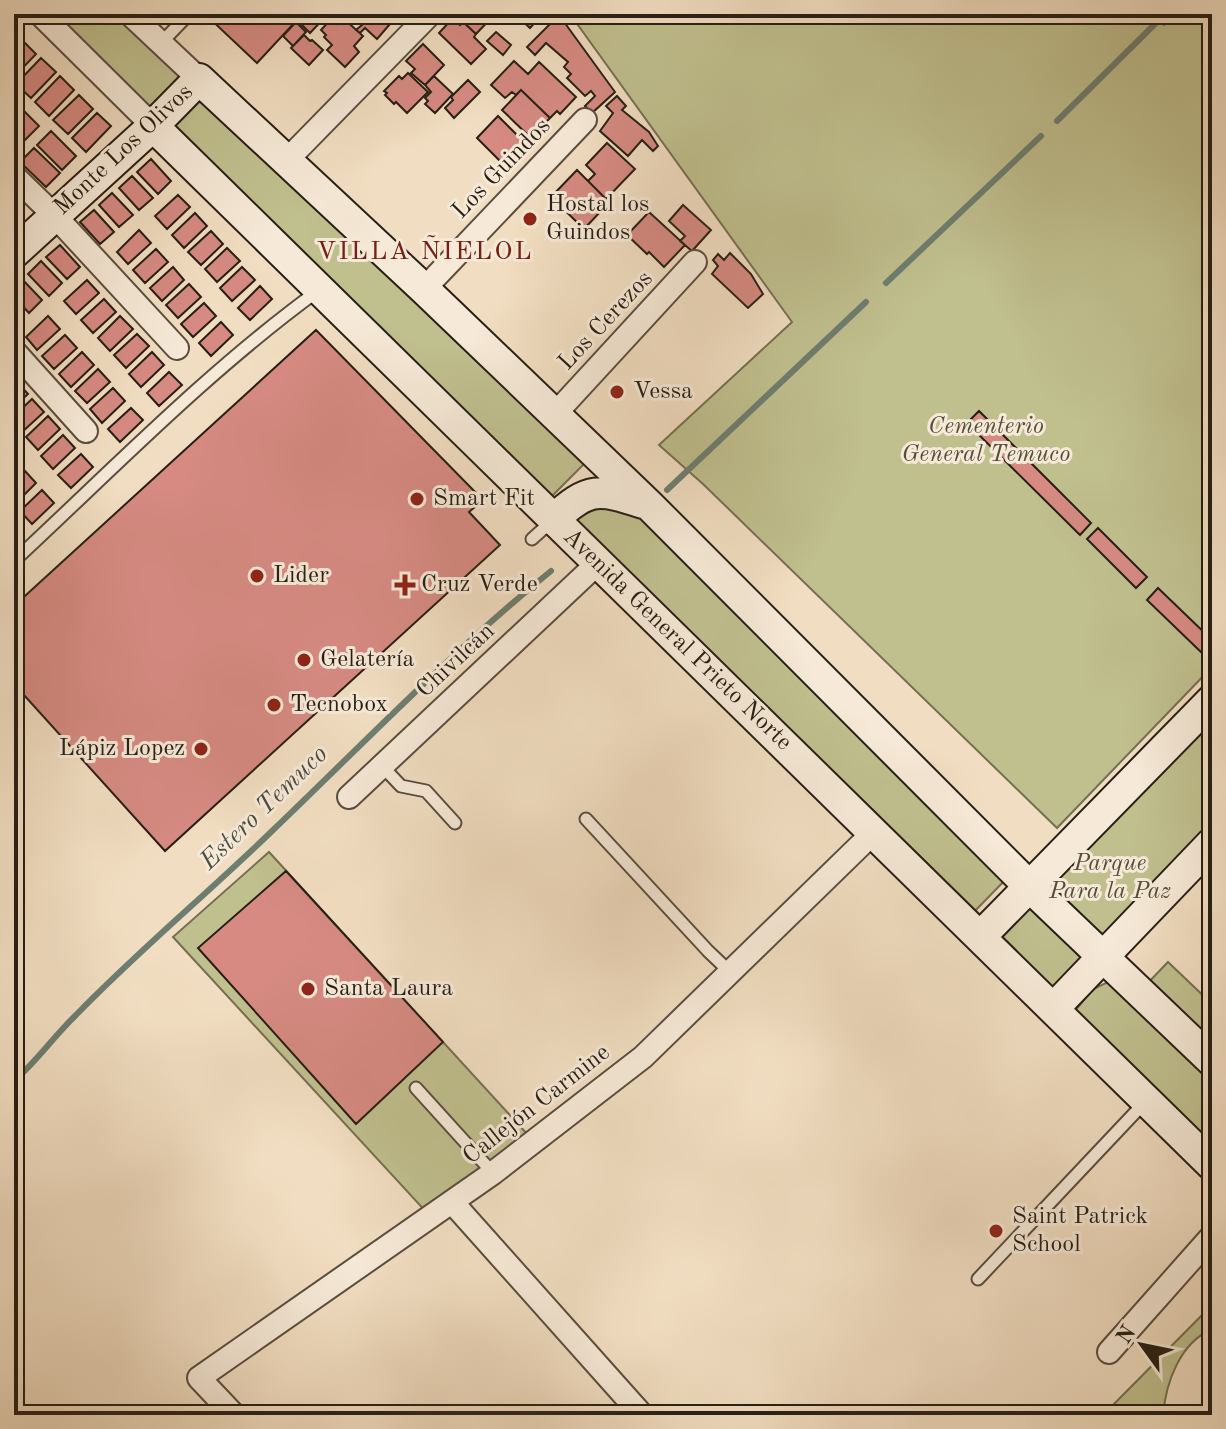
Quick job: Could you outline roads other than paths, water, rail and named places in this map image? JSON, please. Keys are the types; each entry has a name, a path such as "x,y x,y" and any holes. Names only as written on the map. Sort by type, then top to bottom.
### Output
{"street":[{"name":"Avenida General Prieto Norte","path":"40,14 319,289 543,529 598,563 1212,1165"},
{"path":"130,14 555,414 1030,887 1212,1061"},
{"path":"287,160 430,14"},
{"name":"Monte Los Olivos","path":"14,253 153,126 199,79"},
{"name":"Los Guindos","path":"424,289 585,120"},
{"path":"14,176 177,348"},
{"name":"Los Cerezos","path":"555,414 695,262"},
{"path":"14,351 86,431"},
{"path":"543,529 590,493 610,493 649,505"},
{"name":"Chivilcán","path":"349,797 598,563"},
{"path":"980,937 1212,700"},
{"name":"Callejón Carmine","path":"234,1415 199,1378 493,1173 643,1057 873,833"},
{"path":"1053,1009 1212,843"},
{"path":"452,1202 642,1415"},
{"path":"1109,1352 1212,1236"}],"lane":[{"path":"161,43 189,14"},
{"path":"14,561 211,377 319,289"},
{"path":"382,766 401,786 426,791 455,823"},
{"path":"586,819 730,972"},
{"path":"416,1088 493,1173"},
{"path":"978,1279 1147,1101"}],"waterway":[{"path":"1057,121 1165,14"},
{"path":"886,283 1041,136"},
{"path":"667,490 866,302"},
{"name":"Estero Temuco","path":"14,1081 124,968 247,855 443,666 551,571"}],"place":[{"name":"Hostal los Guindos","path":"530,219"},
{"name":"Vessa","path":"617,392"},
{"name":"Smart Fit","path":"417,499"},
{"name":"Lider","path":"257,576"},
{"name":"Cruz Verde","path":"405,585"},
{"name":"Gelatería","path":"304,660"},
{"name":"Tecnobox","path":"274,705"},
{"name":"Lápiz Lopez","path":"201,749"},
{"name":"Santa Laura","path":"308,989"},
{"name":"Saint Patrick School","path":"996,1231"}],"district":[{"name":"VILLA ÑIELOL","path":"425,252"}],"park label":[{"name":"Cementerio General Temuco","path":"986,441"},
{"name":"Parque Para la Paz","path":"1110,878"}]}
